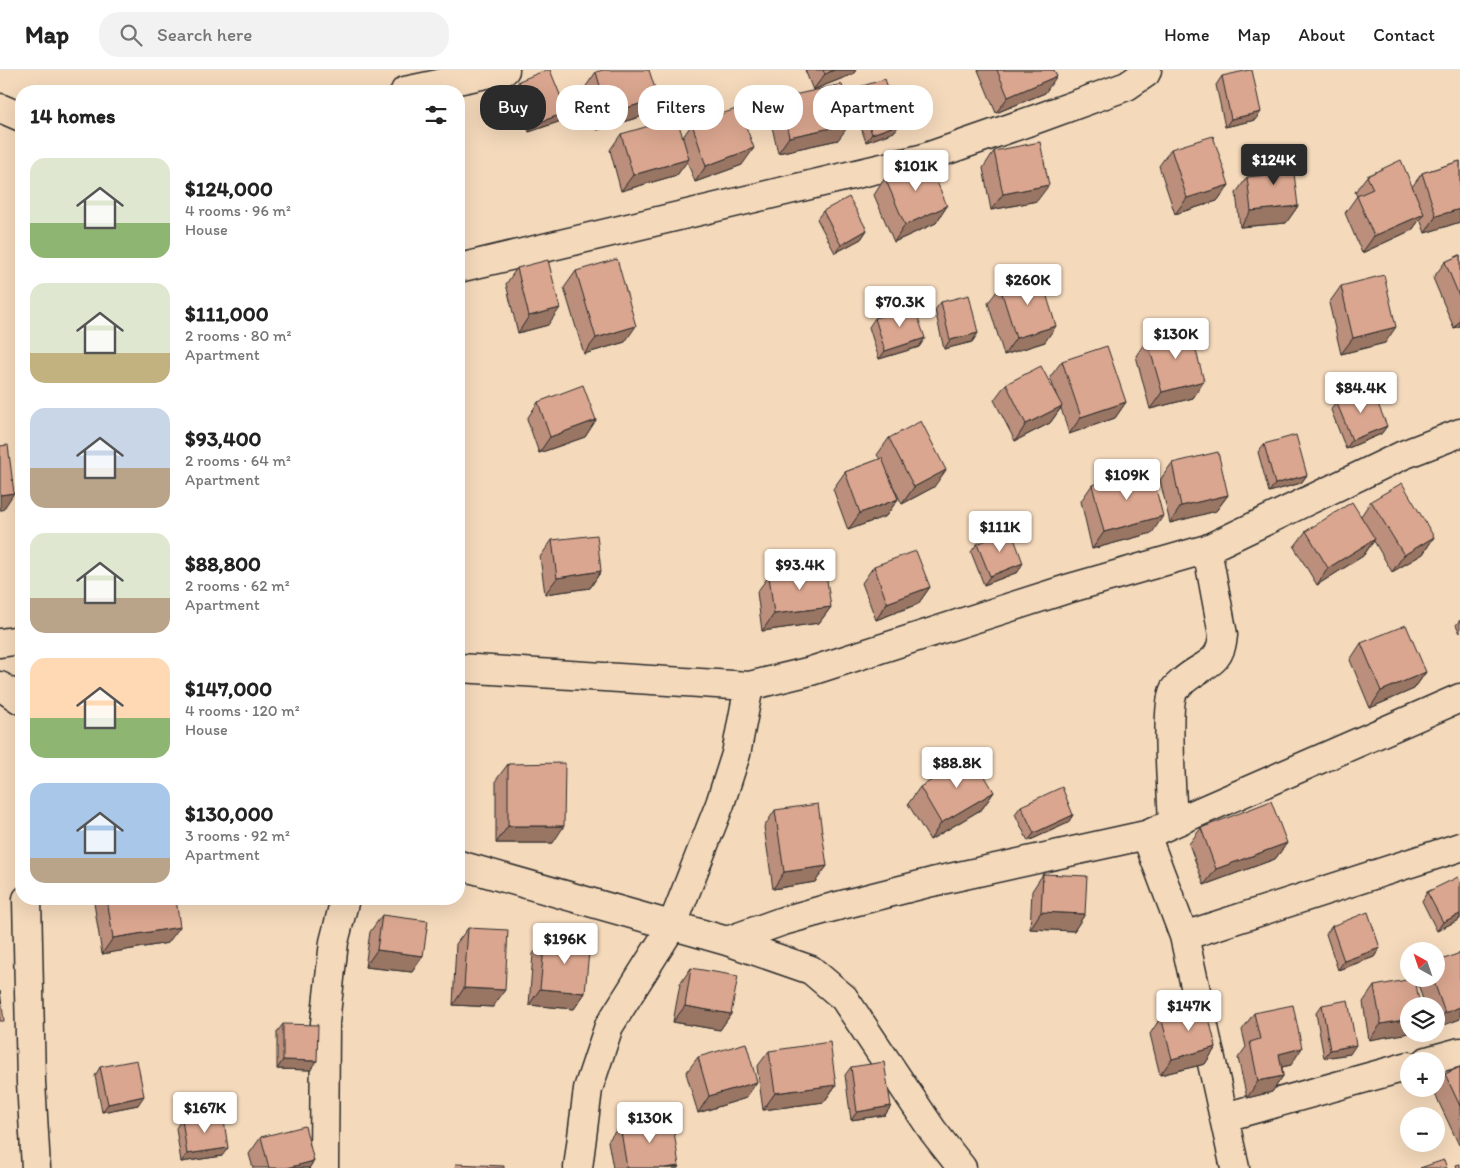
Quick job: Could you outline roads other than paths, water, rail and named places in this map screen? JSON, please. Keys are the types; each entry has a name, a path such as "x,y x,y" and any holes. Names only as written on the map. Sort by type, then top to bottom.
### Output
{"street":[{"path":"434,85 505,70"},
{"path":"465,267 924,158 1127,86 1146,73 1147,70"},
{"path":"0,108 15,114"},
{"path":"465,668 748,686 811,671 1067,589 1207,549 1403,455 1460,433"},
{"path":"1173,822 1170,711 1174,690 1188,676 1215,660 1222,648 1223,635 1207,549"},
{"path":"0,643 15,641"},
{"path":"0,686 15,696"},
{"path":"578,1168 588,1089 610,1026 672,926 720,804 736,754 748,686"},
{"path":"727,941 783,921 932,882 1146,835 1173,822 1258,788 1460,698"},
{"path":"1146,835 1184,936 1235,1168"},
{"path":"1184,936 1460,847"},
{"path":"465,867 727,941 811,970 844,998 933,1131 962,1168"},
{"path":"27,905 31,1082 36,1168"},
{"path":"324,1168 325,1023 334,942 343,905"},
{"path":"1445,1056 1460,1052"},
{"path":"1225,1117 1400,1068"}]}
